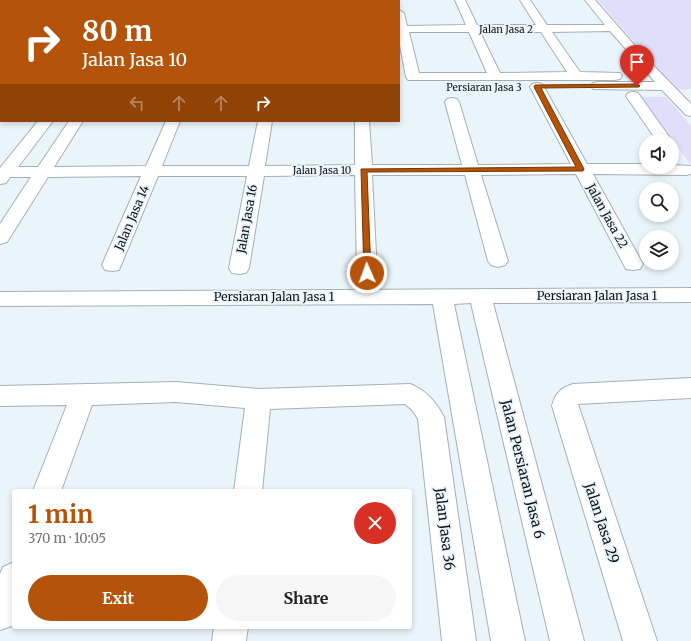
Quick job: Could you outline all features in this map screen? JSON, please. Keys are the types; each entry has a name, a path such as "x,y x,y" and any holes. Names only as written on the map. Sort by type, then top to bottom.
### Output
{"street":[{"path":"460,0 472,29 495,76"},
{"path":"525,0 576,76"},
{"path":"590,0 612,28 691,112"},
{"name":"Jalan Jasa 2","path":"401,29 612,28"},
{"path":"401,29 413,77 615,76"},
{"name":"Persiaran Jasa 3","path":"404,88 665,86"},
{"name":"Jalan Jasa 22","path":"537,87 633,264"},
{"path":"633,96 660,134"},
{"path":"452,102 498,261"},
{"path":"3,175 45,122"},
{"path":"0,238 75,122"},
{"name":"Jalan Jasa 14","path":"112,265 173,122"},
{"name":"Jalan Jasa 16","path":"239,268 265,122"},
{"path":"362,122 367,273"},
{"name":"Jalan Jasa 10","path":"3,175 43,171 684,168"},
{"name":"Persiaran Jalan Jasa 1","path":"0,299 691,295"},
{"path":"440,296 508,641"},
{"name":"Jalan Persiaran Jasa 6","path":"480,296 567,641"},
{"name":"Jalan Jasa 29","path":"640,641 565,406 566,400 573,394 691,388"},
{"path":"0,396 83,396 176,392 259,399 248,489"},
{"name":"Jalan Jasa 36","path":"259,399 410,394 421,402 431,417 459,641"},
{"path":"48,489 83,396"},
{"path":"0,614 12,583"},
{"path":"229,641 231,629"}],"shaded area":[{"path":"598,0 691,0 691,89 675,90"},
{"path":"641,97 666,97 691,126 691,165 679,149 679,134 668,134"}],"route":[{"path":"367,273 364,170 581,169 537,87 637,86"}]}
